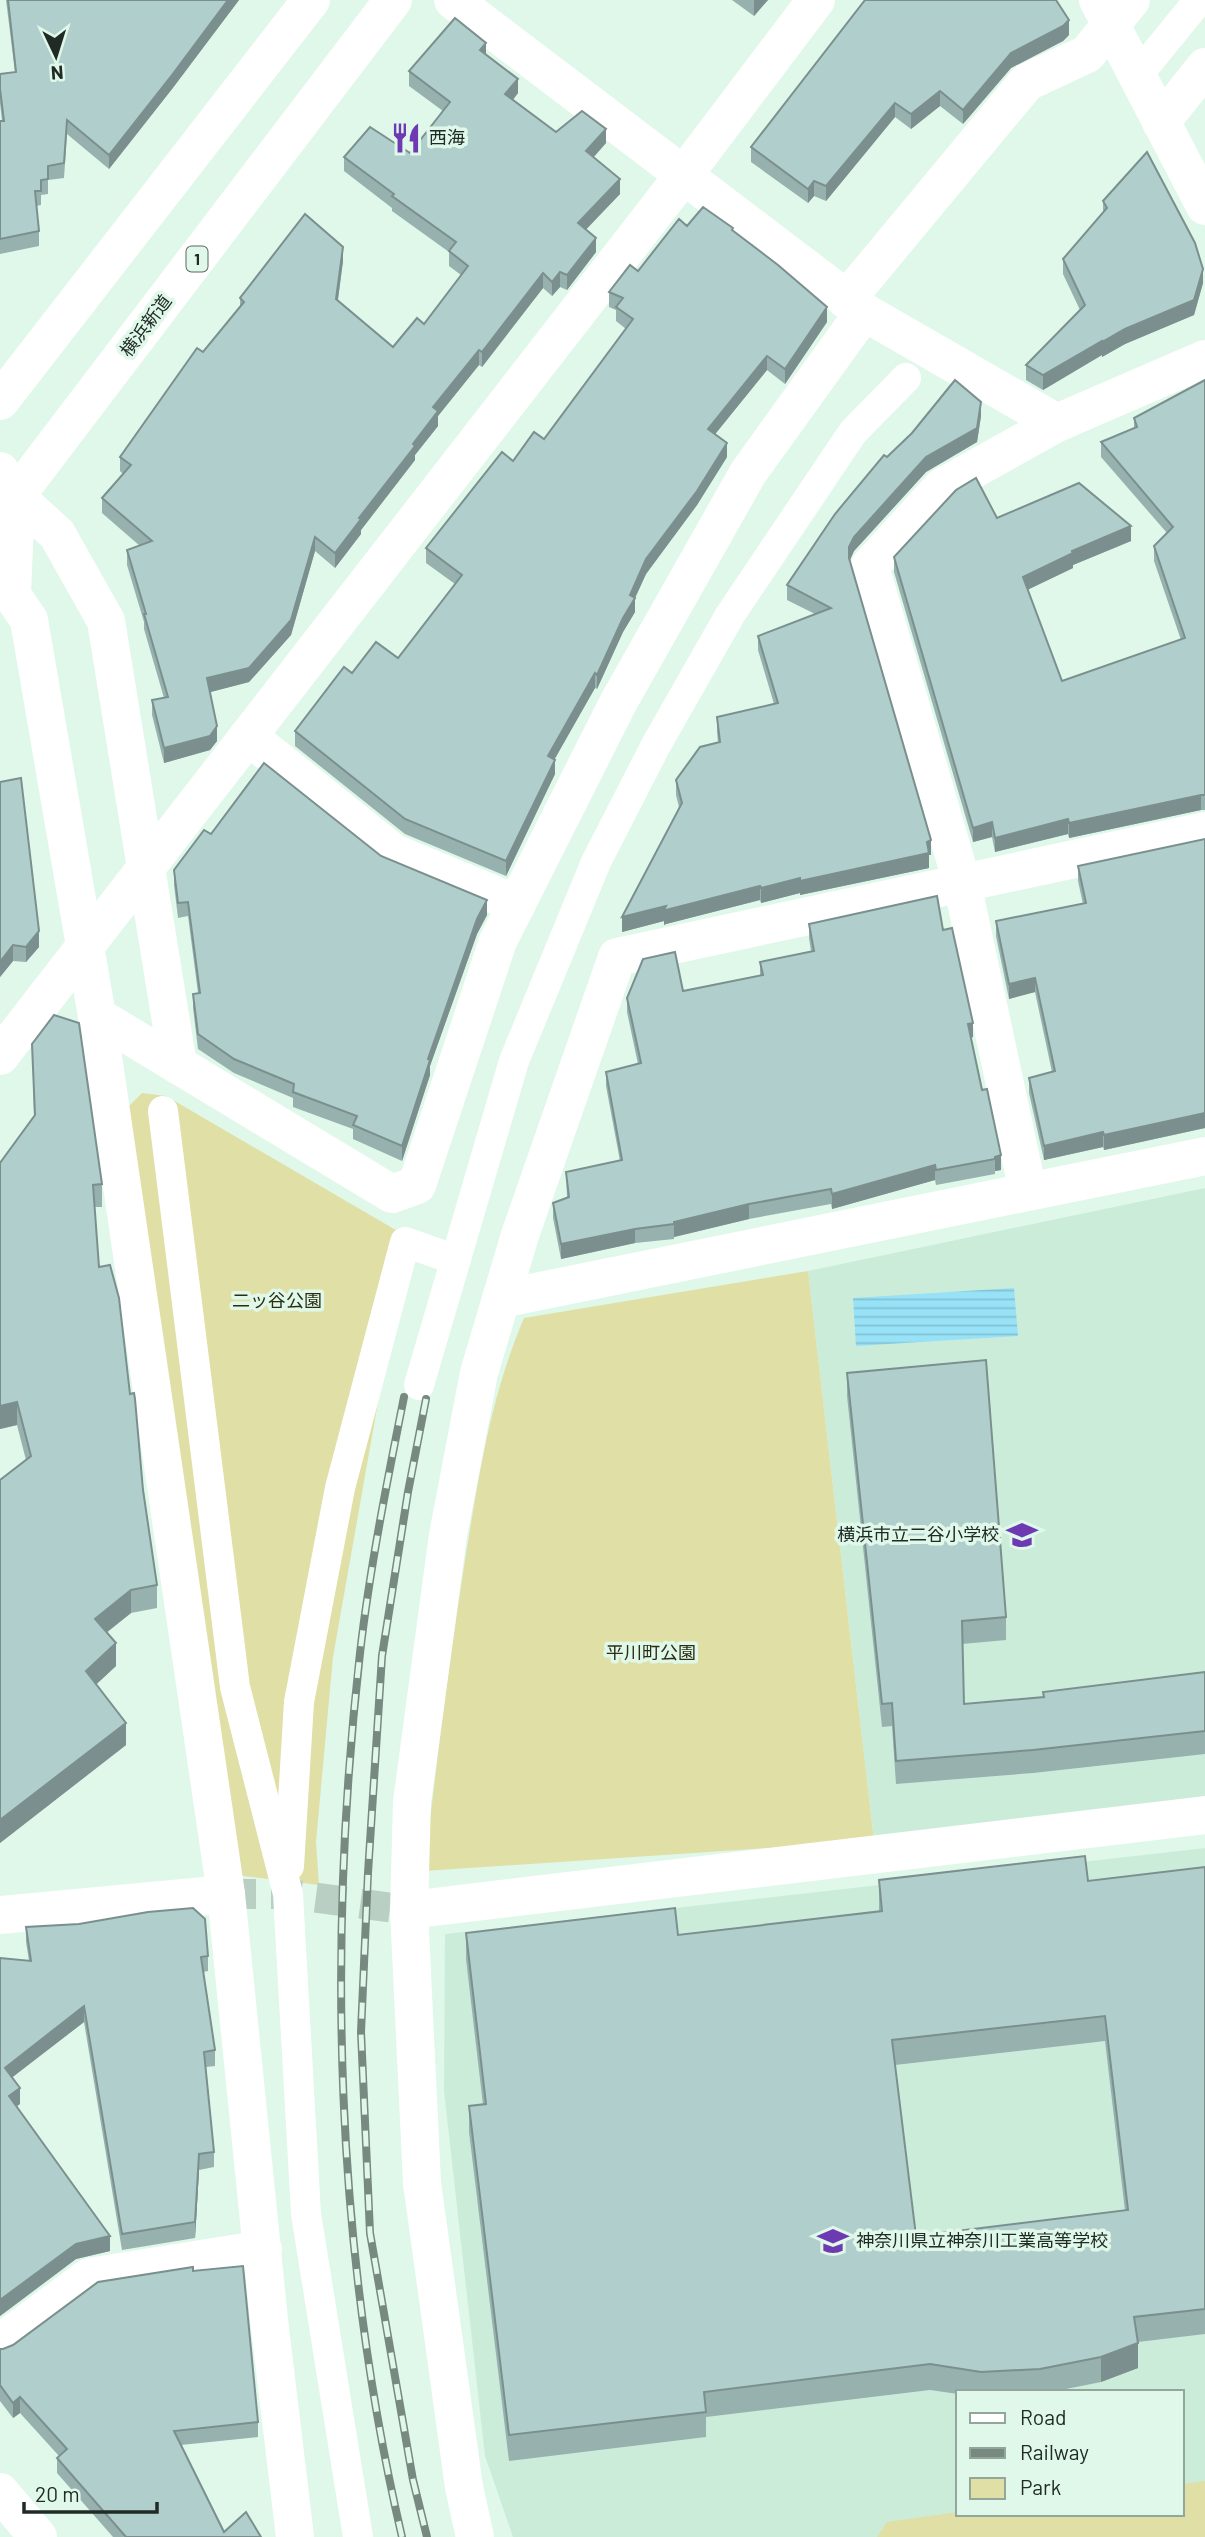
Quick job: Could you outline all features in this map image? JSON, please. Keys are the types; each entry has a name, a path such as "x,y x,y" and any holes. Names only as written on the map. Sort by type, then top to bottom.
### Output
{"main road":[{"path":"0,401 311,0"},
{"name":"横浜新道","path":"5,495 393,0"},
{"path":"453,0 855,306 1057,423"},
{"path":"0,1056 683,176 816,0"},
{"path":"1113,8 1137,76 1205,206"},
{"path":"97,1016 392,1194 417,1185 498,941 618,703 748,474 855,306 1027,82 1087,54 1113,8"},
{"path":"1161,122 1205,67"},
{"path":"1028,1192 962,883 870,566 942,487 1057,423 1205,359"},
{"path":"5,495 57,534 106,621 178,1065"},
{"path":"5,495 12,595 29,620 97,1016 226,1894 295,2537"},
{"path":"248,736 394,853 517,904"},
{"path":"475,2537 464,2487 422,2183 409,1910 412,1802 448,1535 479,1373 520,1235 617,957 1205,831"},
{"path":"501,1299 1205,1156"},
{"path":"409,1910 1205,1815"},
{"path":"0,1915 226,1894"},
{"path":"0,2343 89,2277 262,2249"},
{"path":"0,2492 38,2537"}],"street":[{"path":"1137,76 1199,0"},
{"path":"419,1385 514,1062 596,862 638,780 730,615 853,432 906,378"},
{"path":"163,1111 235,1688 288,1894"},
{"path":"358,2537 306,2214 288,1894 299,1702 340,1488 405,1242 456,1260"}],"shaded area":[{"name":"横浜市立二谷小学校","path":"1205,1188 1205,1800 874,1841 808,1271"},
{"name":"神奈川県立神奈川工業高等学校","path":"1205,1848 1205,2537 513,2537 485,2456 444,2091 445,1934"}],"green space":[{"name":"二ッ谷公園","path":"142,1093 166,1096 418,1243 383,1374 333,1657 316,1842 319,1885 234,1875 129,1106"},
{"name":"平川町公園","path":"808,1271 874,1841 424,1871 448,1676 475,1498 494,1407 524,1318"},
{"path":"1205,2481 1205,2537 877,2537 887,2522 956,2512 956,2516 1184,2516 1184,2484"}],"water":[{"path":"1014,1288 1018,1336 856,1346 853,1298"}],"building":[{"path":"8,0 228,0 109,155 67,120 64,163 48,166 48,179 41,180 41,191 35,191 39,231 0,239 0,121 4,121 0,74 16,72"},
{"path":"865,0 1056,0 1069,20 1063,26 1011,53 963,110 940,91 911,114 895,103 826,186 814,181 808,189 751,147"},
{"path":"455,18 486,43 480,50 518,79 505,94 556,132 582,111 606,129 586,151 620,179 578,223 596,238 567,275 560,272 552,282 543,273 482,352 479,350 433,407 438,411 413,444 415,446 335,553 315,537 291,620 249,668 207,678 217,726 210,736 164,748 152,700 168,697 127,550 152,541 102,498 131,465 120,457 197,348 203,352 244,302 240,298 305,214 343,247 336,299 393,347 417,318 424,324 468,266 449,251 456,242 344,157 370,127 410,153 450,102 409,71"},
{"path":"1147,152 1195,243 1203,269 1194,300 1125,329 1043,375 1026,365 1085,305 1063,259 1107,208 1103,201"},
{"path":"703,207 733,228 732,230 827,307 785,369 767,356 708,429 727,443 697,491 646,559 630,595 635,598 597,675 595,673 548,756 555,760 506,861 405,819 295,731 344,667 352,673 376,642 398,658 462,575 426,548 502,452 513,461 534,432 544,439 633,319 616,307 623,298 609,292 630,265 638,271 679,219 687,226"},
{"path":"955,380 981,402 977,428 926,457 854,537 849,547 849,558 931,840 927,842 929,853 800,881 800,878 761,888 760,886 666,910 666,906 622,917 682,803 676,780 700,747 720,742 717,717 778,703 758,636 831,608 787,585 835,514 884,455 887,457 912,433"},
{"path":"1205,380 1205,795 1069,823 1068,819 995,838 992,822 973,828 894,557 956,490 976,478 997,518 1079,483 1131,526 1072,551 1073,553 1023,577 1062,681 1185,638 1154,546 1173,527 1101,442 1137,427 1134,418"},
{"path":"264,763 381,856 487,900 477,919 428,1059 430,1060 402,1146 353,1125 357,1116 293,1092 294,1084 234,1059 198,1034 193,994 200,993 188,902 178,903 174,870 204,830 211,834"},
{"path":"21,778 39,931 26,947 13,945 0,962 0,782"},
{"path":"1205,839 1205,1113 1044,1146 1029,1078 1055,1071 1035,978 1009,984 996,921 1086,903 1078,866"},
{"path":"937,896 943,930 952,928 973,1023 968,1024 982,1090 987,1089 1001,1155 995,1159 936,1170 935,1165 832,1194 831,1189 749,1204 674,1224 561,1244 553,1203 569,1197 566,1172 622,1160 606,1072 641,1063 627,998 643,959 675,952 683,991 763,975 760,962 814,951 809,924"},
{"path":"54,1015 79,1023 102,1184 93,1185 99,1267 110,1265 119,1298 130,1394 134,1393 135,1399 143,1490 157,1585 131,1590 95,1619 116,1643 86,1671 126,1723 0,1820 0,1480 31,1456 17,1402 0,1406 0,1163 35,1115 32,1044"},
{"path":"986,1360 1006,1617 962,1621 964,1704 1044,1697 1043,1692 1205,1672 1205,1731 1033,1750 896,1761 892,1703 882,1704 847,1373"},
{"name":"神奈川県立神奈川工業高等学校","path":"1085,1856 1088,1881 1205,1867 1205,2309 1134,2317 1138,2343 1101,2357 1040,2369 981,2372 930,2364 704,2392 706,2412 509,2435 469,2106 486,2104 466,1933 675,1908 678,1935 882,1911 879,1880","holes":["1105,2016 1128,2210 916,2236 892,2040"]},
{"path":"193,1908 205,1919 208,1956 201,1957 215,2050 204,2052 214,2152 199,2154 195,2222 122,2234 84,2006 5,2068 20,2088 9,2096 110,2236 76,2244 0,2300 0,1958 31,1961 26,1927 79,1924 148,1912"},
{"path":"243,2266 258,2422 174,2431 224,2532 246,2512 261,2537 126,2537 57,2458 67,2449 20,2397 13,2403 0,2385 0,2349 13,2345 98,2282 193,2267 193,2271"}],"tunnel":[{"path":"226,1894 288,1894 409,1910"}],"railway":[{"path":"402,2537 380,2429 363,2319 351,2208 341,1986 343,1874 360,1653 374,1557 404,1397"},
{"path":"426,1399 382,1656 361,2032 370,2233 413,2480 427,2537"}],"place":[{"name":"西海","path":"406,138"},
{"name":"横浜市立二谷小学校","path":"1022,1535"},
{"name":"神奈川県立神奈川工業高等学校","path":"833,2241"}]}
